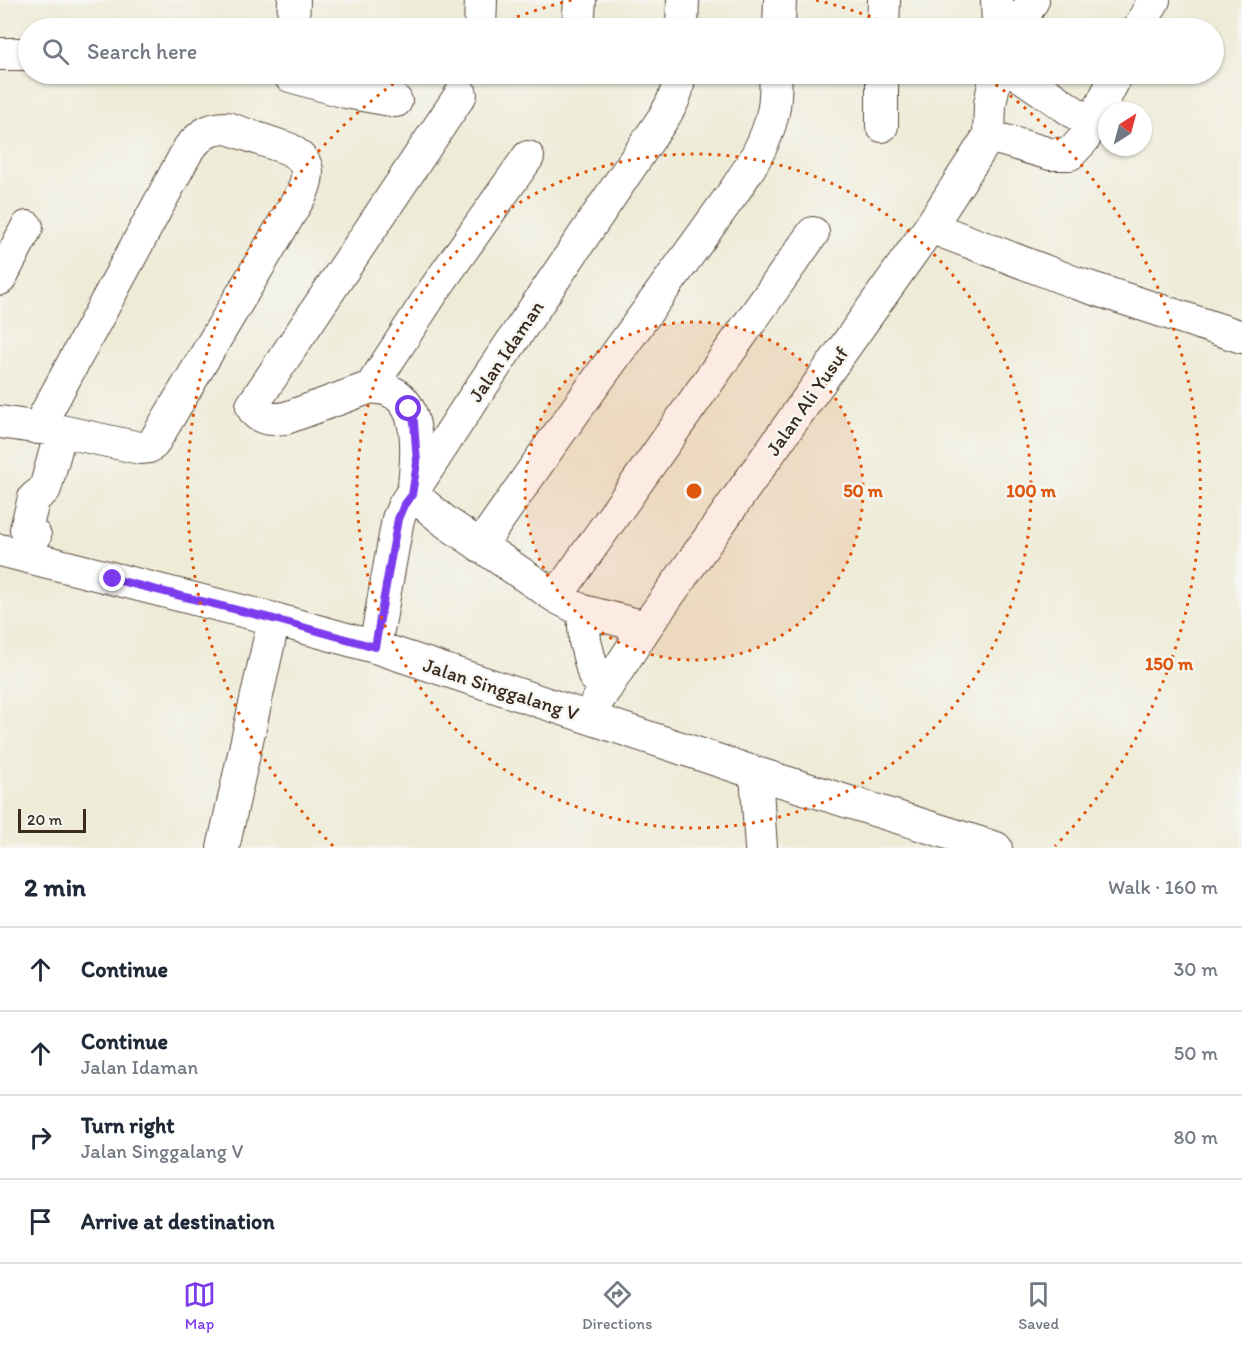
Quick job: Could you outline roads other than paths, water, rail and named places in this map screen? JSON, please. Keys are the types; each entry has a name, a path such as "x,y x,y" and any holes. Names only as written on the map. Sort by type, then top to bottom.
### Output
{"street":[{"path":"293,18 294,0"},
{"path":"480,0 480,18"},
{"path":"579,18 580,0"},
{"path":"682,18 683,0"},
{"path":"779,18 780,0"},
{"path":"883,18 884,0"},
{"path":"997,0 998,18"},
{"path":"1023,18 1033,0"},
{"path":"1144,18 1154,0"},
{"path":"0,54 18,54"},
{"path":"319,84 346,92 396,101"},
{"name":"Jalan Idaman","path":"375,647 398,519 404,505 669,110 679,84"},
{"path":"480,546 733,193 756,157 774,110 775,84"},
{"path":"882,84 882,126"},
{"path":"994,84 990,104 989,136 1050,154 1066,155 1074,152 1078,147 1111,84"},
{"path":"1033,84 1091,124"},
{"path":"461,94 252,406 257,414 273,420 286,418 371,387 390,391 399,397 409,409 414,422 417,463 412,495 480,546 569,604 646,627"},
{"path":"0,422 50,430 140,448 153,444 302,193 308,178 308,168 296,153 227,128 206,131 189,148 50,430 45,489 55,497 45,529 21,548"},
{"name":"Jalan Ali Yusuf","path":"587,717 646,627 930,228 989,136"},
{"path":"371,387 434,290 528,157"},
{"path":"0,279 27,227"},
{"path":"930,228 1076,283 1242,338"},
{"path":"569,604 813,232"},
{"name":"Jalan Singgalang V","path":"21,548 375,647 756,773 996,848"},
{"path":"569,604 585,641 594,676 607,687"},
{"path":"223,848 274,619"},
{"path":"756,773 761,848"}]}
